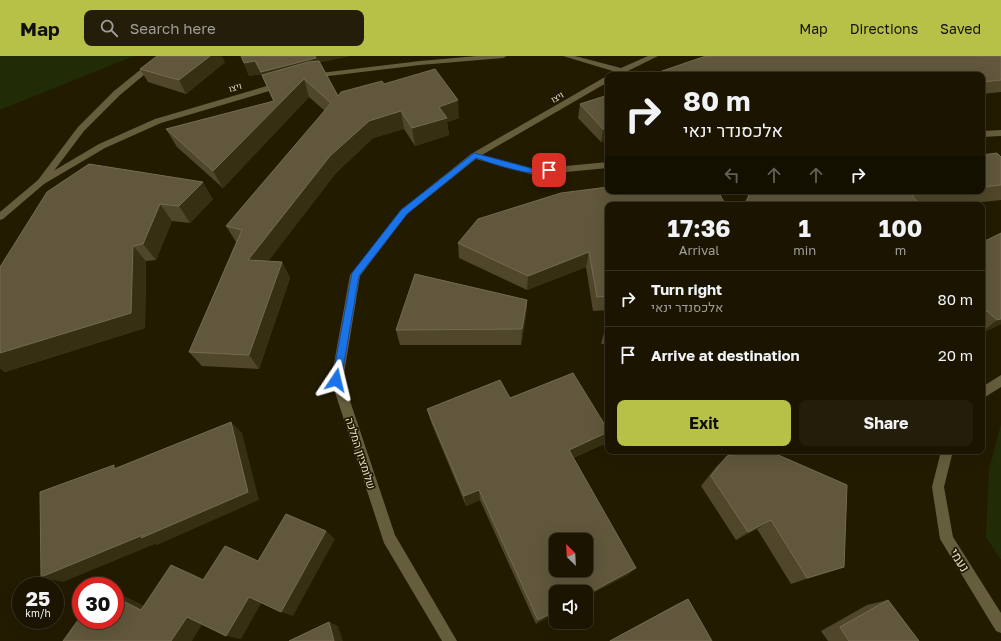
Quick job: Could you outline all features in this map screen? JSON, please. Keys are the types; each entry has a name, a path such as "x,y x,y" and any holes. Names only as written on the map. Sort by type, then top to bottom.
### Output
{"street":[{"path":"41,182 81,129 117,93 162,56"},
{"path":"304,78 420,63 503,56"},
{"path":"567,56 615,72"},
{"path":"620,72 654,56"},
{"name":"ויצו","path":"474,156 605,81"},
{"name":"ויצו","path":"0,216 41,182 102,146 158,121 289,82"},
{"path":"985,134 1001,133"},
{"path":"474,156 534,172 605,165"},
{"name":"שלומציון המלכה","path":"450,641 389,538 336,380 355,276 404,212 474,156"},
{"path":"985,392 1001,380"},
{"name":"נעמי","path":"946,454 938,487 947,539 1001,626"}],"green space":[{"path":"0,56 134,56 0,110"},
{"path":"1001,424 1001,560 986,537 989,468"}],"building":[{"path":"157,56 210,56 179,80 140,69"},
{"path":"241,56 315,56 316,58 261,72 255,61 244,63"},
{"path":"706,56 1001,56 1001,80 985,82 985,72 662,71"},
{"path":"319,61 338,96 341,92 382,81 384,84 435,69 458,100 439,107 447,118 412,128 401,111 369,121 330,156 248,260 282,262 249,355 189,352 242,230 226,226 331,103 304,79 213,171 166,129 274,101 262,75 308,62"},
{"path":"605,96 605,128 603,129 580,104"},
{"path":"997,153 1001,157 1001,185 985,187 985,155"},
{"path":"89,164 203,182 179,206 160,204 143,244 133,246 131,313 0,353 0,267 47,192"},
{"path":"605,187 605,194 720,194 724,202 605,202 605,296 597,297 589,252 528,276 458,243 478,219 561,193"},
{"path":"749,194 921,194 912,195 918,202 747,202"},
{"path":"1001,233 1001,319 997,320 987,311 985,312 985,240"},
{"path":"415,274 527,300 522,329 396,330"},
{"path":"573,373 605,425 605,433 569,450 636,568 593,591 593,585 549,585 549,614 538,620 479,490 464,496 427,409 500,380 510,398"},
{"path":"231,422 248,492 141,538 143,535 41,577 40,492 114,465 114,469"},
{"path":"738,454 776,454 847,485 844,567 807,578 771,520 748,532 711,476 727,456"},
{"path":"286,514 326,531 281,612 249,597 226,636 187,617 171,641 63,641 72,628 124,629 124,602 141,610 171,565 203,580 225,546 258,561"},
{"path":"688,599 712,641 610,641"},
{"path":"888,600 919,641 849,641 840,627"},
{"path":"329,622 334,641 289,641"}],"route":[{"path":"336,380 355,276 404,212 474,156 534,172 549,170"}]}
